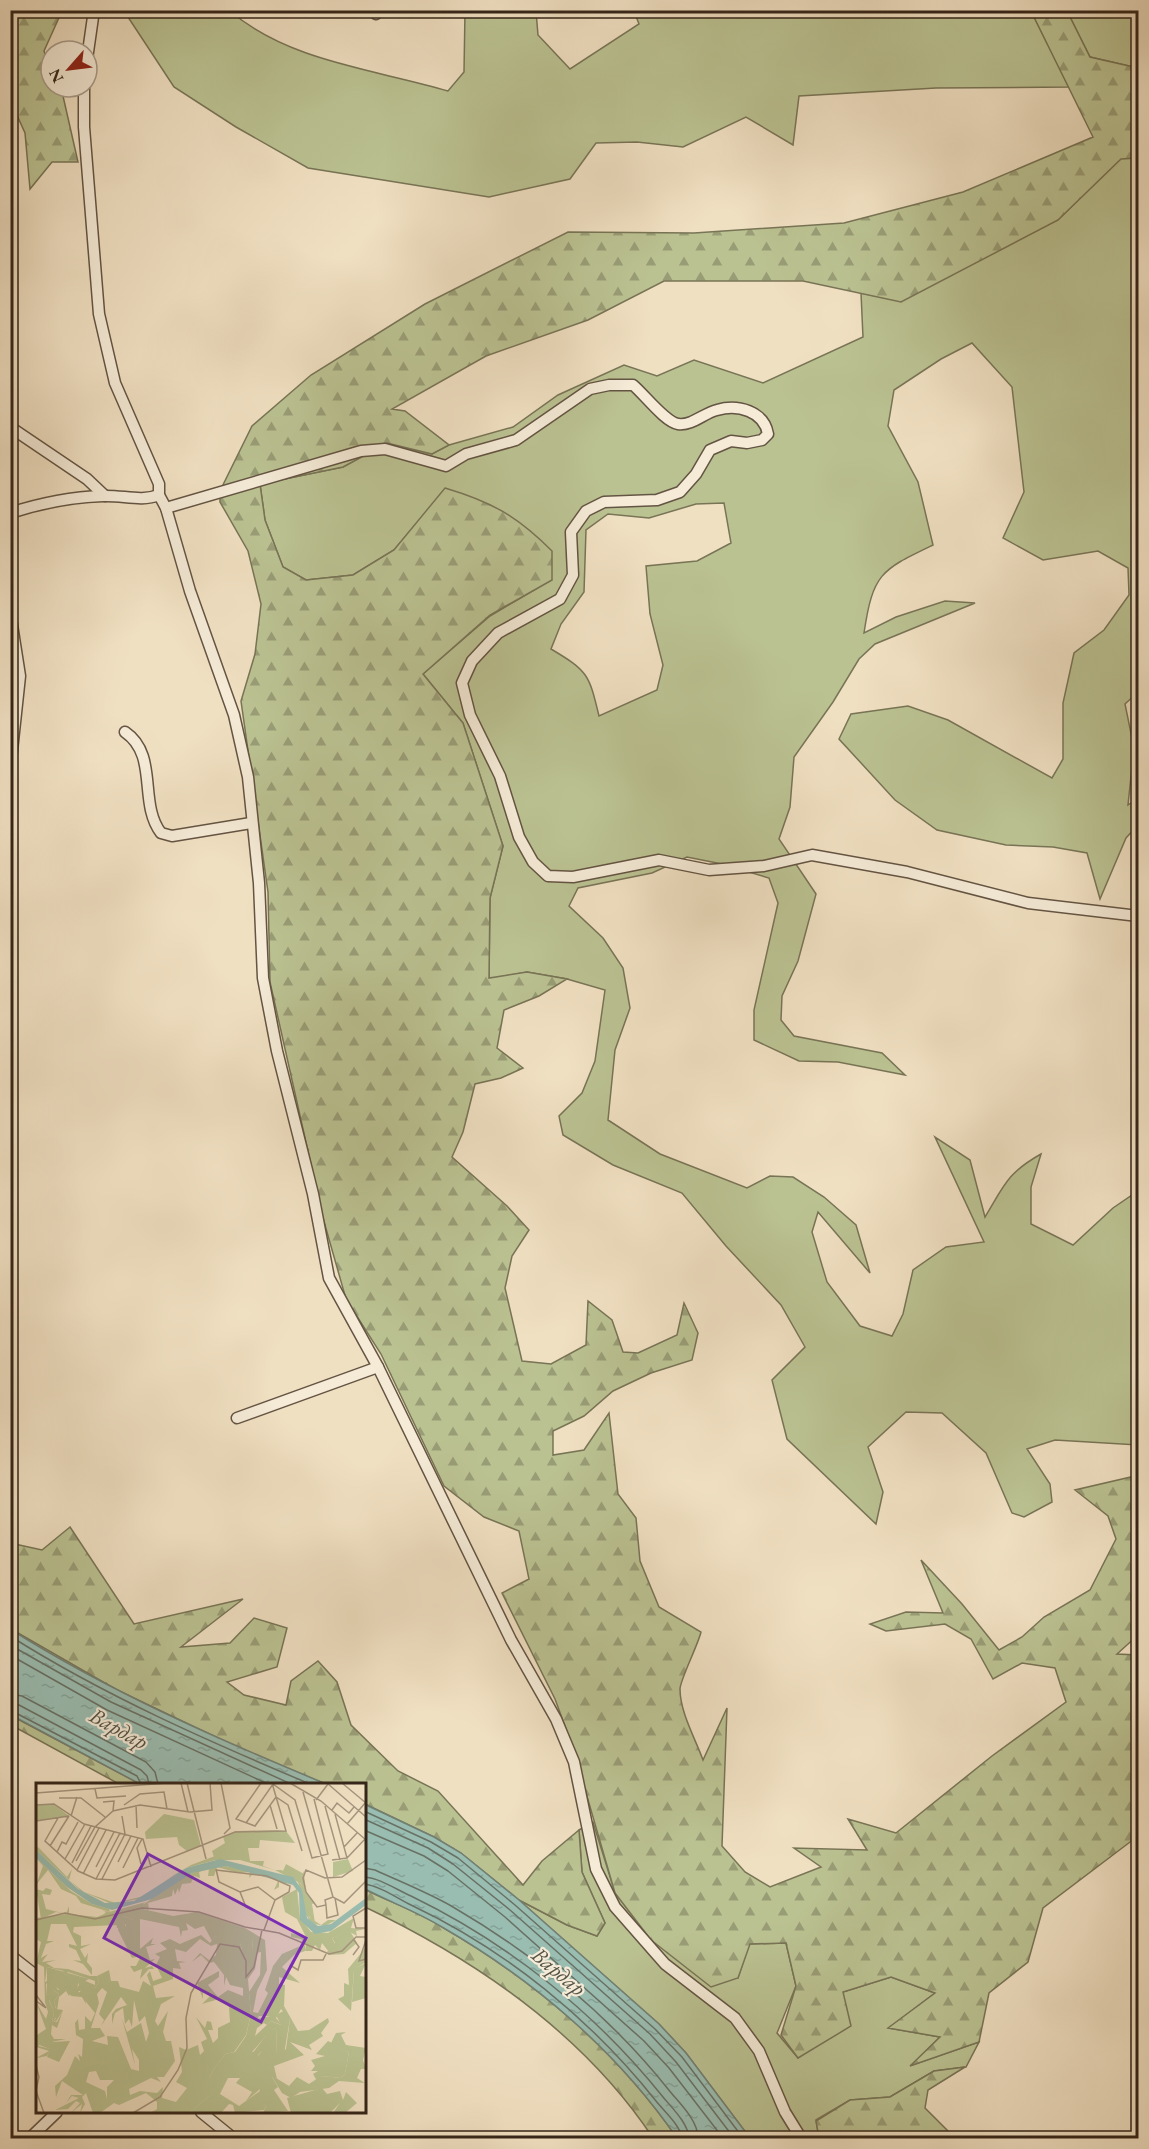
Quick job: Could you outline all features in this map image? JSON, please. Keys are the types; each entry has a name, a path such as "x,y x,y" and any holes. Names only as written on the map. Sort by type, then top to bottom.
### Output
{"street":[{"path":"90,39 94,10"},
{"path":"84,99 84,127 99,314 115,383 153,467 159,484 159,495 166,508 190,591 234,715 248,777 259,883 263,978 277,1051 313,1194 329,1278 378,1367 478,1575 556,1719 574,1762 596,1869 615,1907 664,1964 735,2018 759,2051 785,2112 801,2139"},
{"path":"166,508 361,451 385,449 446,466 466,454 516,440 590,389 609,385 633,385 666,418 679,424 696,420 717,410 741,409 754,412 762,418 768,434 762,440 747,443 731,441 710,450 696,474 680,492 657,500 604,502 586,511 571,532 573,575 560,599 532,612 498,633 472,661 462,683 470,715 500,776 519,837 533,862 548,876 573,877 658,860 710,870 764,866 812,855 907,872 1028,903 1138,916"},
{"path":"10,427 87,479 105,496"},
{"path":"10,513 68,498 105,496 148,499 159,495"},
{"path":"10,612 20,676 10,769"},
{"path":"126,732 136,739 143,752 154,818 160,833 172,836 252,823"},
{"path":"237,1418 378,1367"},
{"path":"10,1955 36,1975"},
{"path":"30,2139 56,2113"},
{"path":"202,2113 232,2139"}],"green space":[{"path":"10,11 62,11 49,39 39,39 39,99 64,99 78,162 52,162 30,189 25,133 11,102"},
{"path":"124,11 230,11 279,42 306,53 448,91 464,72 465,11 536,11 538,35 570,69 639,24 634,11 1031,11 1069,87 936,88 799,96 793,145 746,117 683,147 637,142 596,143 570,179 489,197 308,168 236,127 174,87"},
{"path":"1031,11 1067,11 1090,57 1138,68 1138,158 1121,159 1058,220 901,302 803,281 664,281 588,320 486,356 392,409 405,411 449,445 432,454 387,443 343,467 260,484 265,520 283,567 306,580 353,575 394,550 445,488 477,499 515,519 552,551 552,580 490,615 423,674 463,723 503,846 490,898 489,978 527,972 567,979 539,996 504,1010 497,1048 523,1068 501,1078 475,1084 463,1132 452,1157 507,1206 529,1230 512,1256 505,1288 522,1361 551,1364 586,1345 588,1301 612,1320 623,1352 638,1353 677,1335 684,1303 698,1333 692,1360 651,1373 613,1391 584,1416 553,1431 553,1455 584,1450 609,1413 618,1494 636,1518 640,1561 659,1607 701,1632 680,1689 685,1716 703,1760 727,1708 722,1846 745,1872 770,1887 821,1867 794,1848 867,1850 848,1819 896,1833 992,1756 1066,1702 1055,1668 1022,1663 993,1679 971,1639 945,1624 886,1631 870,1624 906,1612 943,1613 921,1560 962,1604 999,1650 1022,1637 1044,1617 1090,1590 1116,1539 1108,1516 1075,1490 1135,1476 1133,1501 1138,1507 1138,1635 1117,1654 1138,1655 1138,1836 1043,1908 1028,1962 989,1993 979,2042 910,2066 940,2037 888,2028 935,1993 891,1977 843,1992 851,2026 798,2058 781,2035 796,1986 786,1943 750,1944 738,1978 711,1987 651,1940 615,1893 573,1748 555,1699 502,1593 529,1579 519,1531 484,1517 444,1486 381,1354 346,1299 323,1218 270,982 268,892 241,701 255,654 261,604 248,551 220,502 220,491 252,426 311,375 425,304 568,232 694,233 844,223 963,192 1093,137"},
{"path":"1067,11 1138,11 1138,68 1090,57"},
{"path":"1121,158 1138,158 1138,692 1125,704 1134,748 1128,805 1138,798 1138,825 1126,838 1100,899 1087,853 1053,847 1006,845 937,830 895,800 839,739 851,714 908,706 948,720 1052,778 1063,759 1063,703 1074,653 1104,630 1129,595 1128,568 1098,551 1043,560 1003,538 1024,492 1012,387 972,343 941,359 894,390 888,426 918,482 933,545 902,561 882,576 871,597 864,633 896,617 945,601 975,603 875,644 859,659 833,702 794,757 790,807 779,839 816,894 798,961 782,996 781,1020 794,1036 882,1053 905,1075 838,1062 799,1061 754,1040 754,1010 778,903 769,878 722,864 687,857 652,873 578,888 569,906 603,938 623,968 630,1008 615,1050 608,1120 660,1154 747,1188 770,1176 793,1177 824,1197 856,1225 870,1273 818,1212 812,1232 827,1282 860,1326 892,1336 903,1314 913,1270 946,1247 984,1242 935,1137 970,1160 985,1217 1013,1174 1041,1154 1031,1187 1031,1224 1073,1245 1113,1208 1138,1191 1138,1445 1055,1440 1027,1449 1050,1484 1052,1502 1024,1517 1012,1513 986,1453 942,1413 906,1412 868,1447 883,1492 876,1524 787,1439 772,1380 805,1347 781,1305 726,1246 682,1193 613,1165 563,1135 559,1116 582,1093 595,1061 605,990 567,979 527,972 489,979 490,898 503,846 463,723 423,674 490,616 551,580 416,524 394,550 353,575 306,580 283,567 265,520 260,484 343,467 387,443 432,454 449,445 513,427 558,395 624,365 657,376 694,360 763,383 863,337 861,293 900,301 1058,220","holes":["724,503 731,543 697,561 646,566 650,614 663,665 657,690 599,716 585,675 573,663 551,649 561,624 584,592 586,530 608,514 649,518 696,504"]},
{"path":"70,1527 134,1624 243,1599 181,1647 230,1643 254,1618 287,1628 277,1667 227,1682 244,1695 286,1705 291,1681 318,1661 337,1682 351,1725 398,1771 438,1791 523,1885 542,1861 579,1830 582,1872 605,1923 597,1936 567,1925 519,1900 461,1853 434,1837 366,1804 366,1783 324,1783 247,1752 117,1690 11,1629 10,1543 42,1550"},
{"path":"10,1715 138,1783 117,1783 11,1725"},
{"path":"593,1822 615,1893 651,1940 738,1978 749,1944 786,1943 796,1986 777,2033 798,2058 810,2050 843,1992 891,1977 935,1993 889,2028 940,2037 912,2065 979,2042 966,2067 934,2071 890,2097 850,2100 816,2120 819,2138 750,2138 686,2053 659,2024 519,1900 567,1925 597,1936 605,1923 582,1872 579,1830"},
{"path":"366,1890 442,1927 509,1970 541,1994 601,2047 628,2076 677,2138 653,2138 625,2100 561,2033 487,1976 406,1928 366,1908"},
{"path":"965,2067 928,2090 925,2108 955,2138 819,2138 816,2121 850,2100 890,2097 934,2071"}],"water":[{"name":"Вардар","path":"10,1629 125,1694 245,1750 324,1783 138,1783 11,1715"},
{"name":"Вардар","path":"366,1805 434,1837 461,1853 519,1900 659,2024 686,2053 750,2138 677,2138 628,2076 571,2020 509,1970 423,1917 366,1889"}]}
